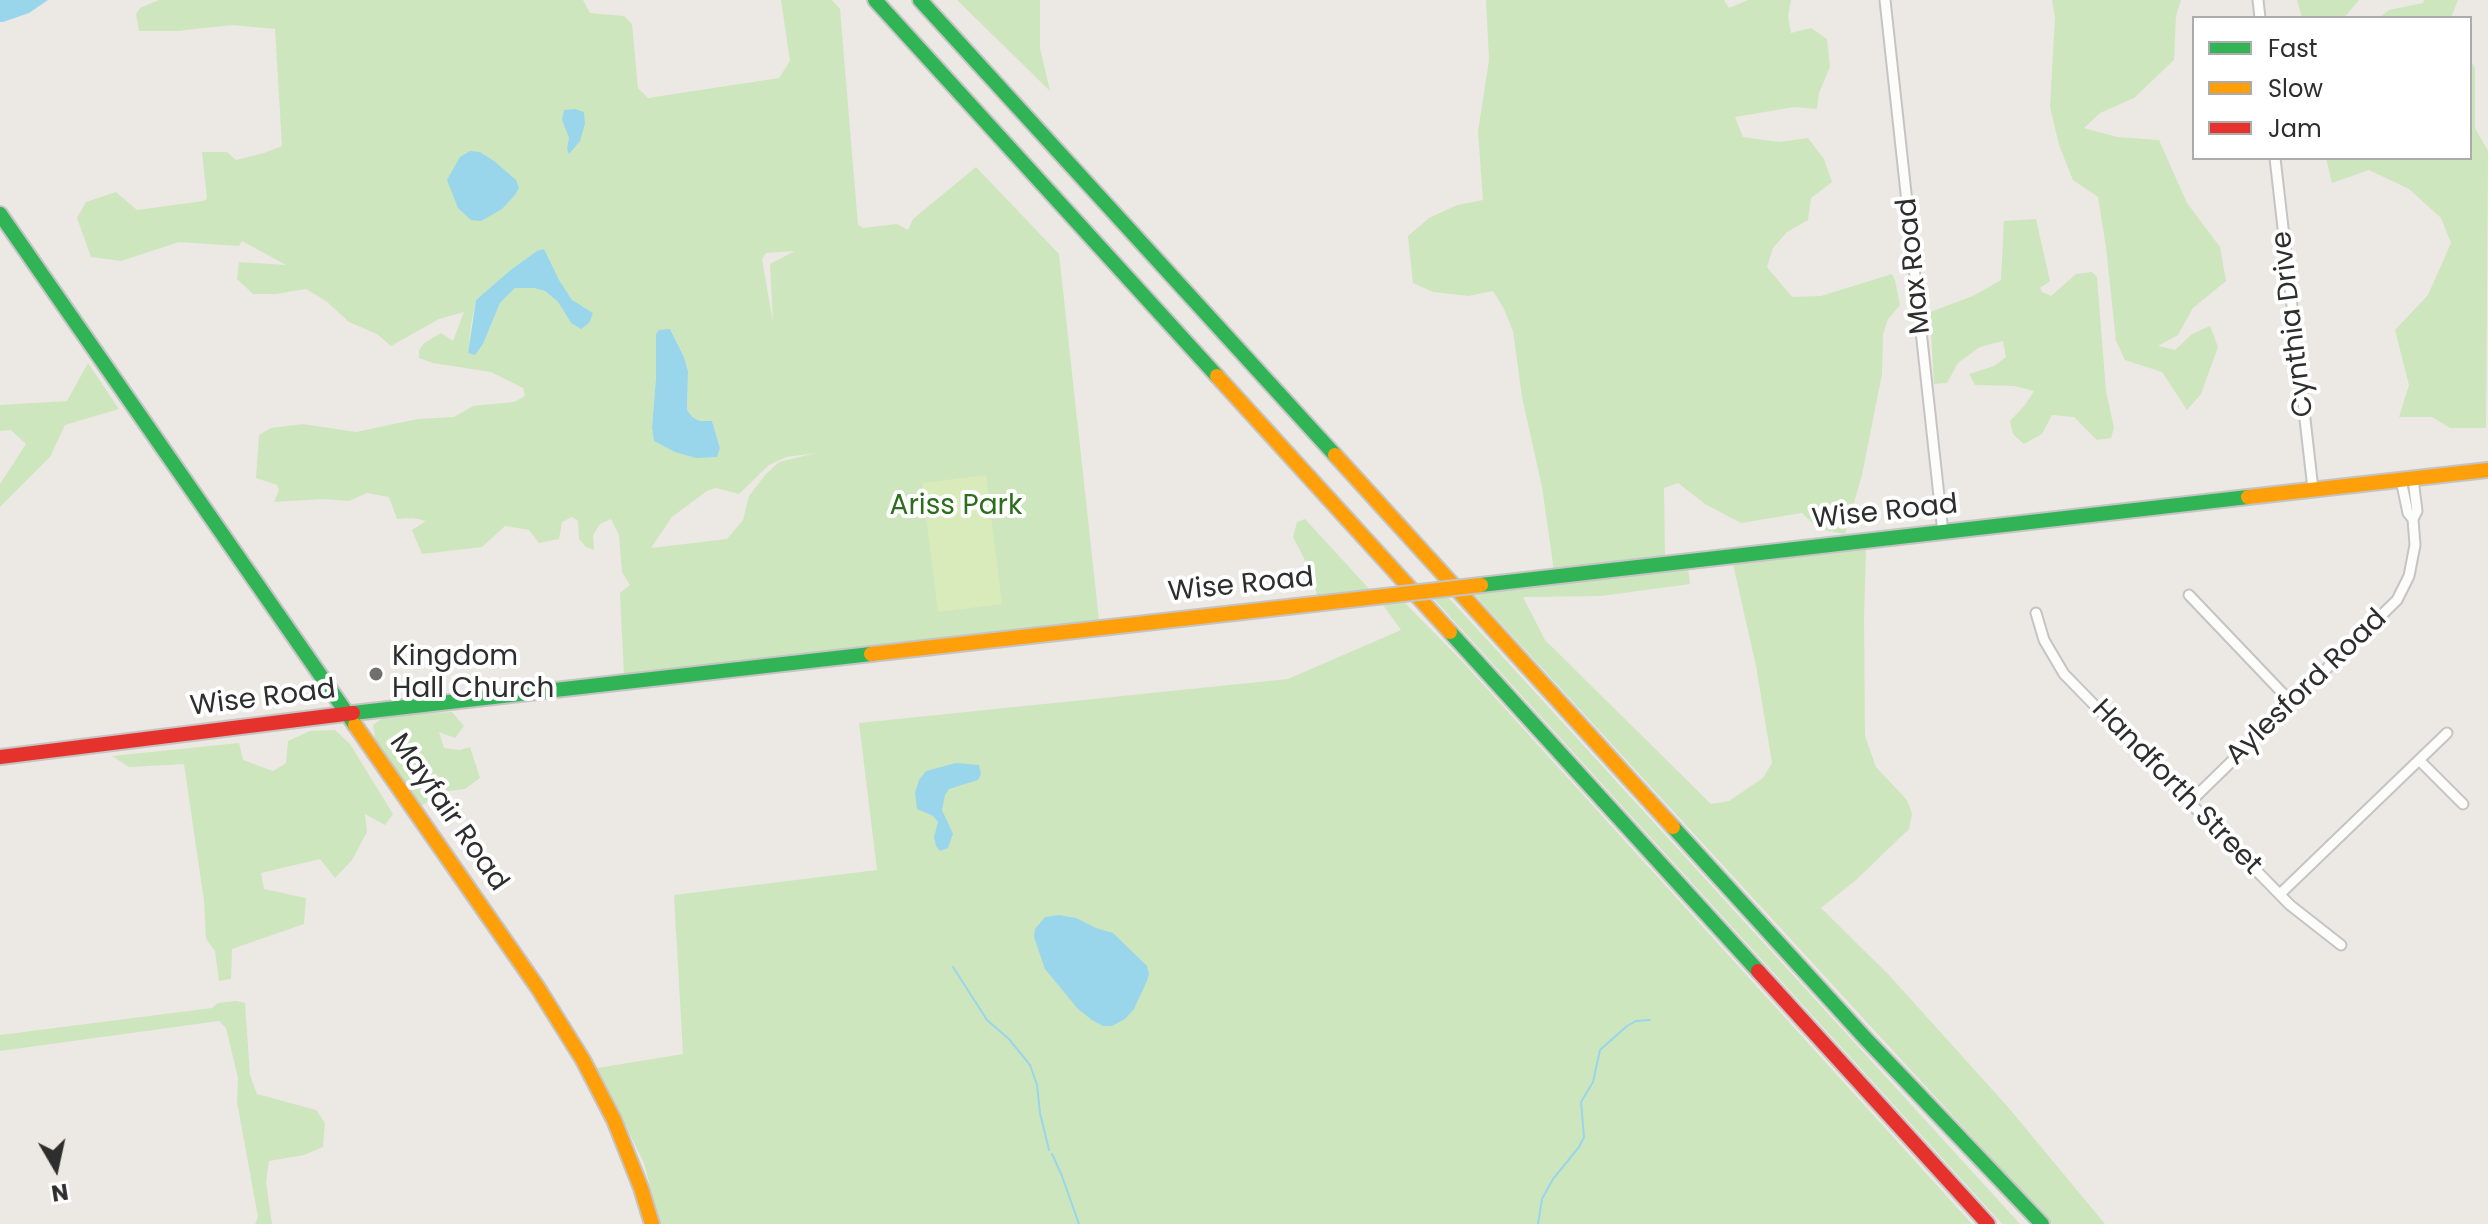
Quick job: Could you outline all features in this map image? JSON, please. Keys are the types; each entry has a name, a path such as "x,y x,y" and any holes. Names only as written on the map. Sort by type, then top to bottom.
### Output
{"main road":[{"path":"875,0 1988,1224"},
{"path":"920,0 1856,1028 2042,1224"},
{"name":"Mayfair Road","path":"0,214 538,988 583,1060 628,1154 652,1224"},
{"name":"Wise Road","path":"0,757 346,714 2488,470"}],"street":[{"name":"Max Road","path":"1885,0 1943,533"},
{"name":"Cynthia Drive","path":"2275,160 2313,489"},
{"name":"Aylesford Road","path":"2190,802 2397,600 2409,576 2415,545 2413,519 2417,511 2407,479"},
{"path":"2189,595 2291,702"},
{"name":"Handforth Street","path":"2036,613 2044,640 2064,674 2280,894 2341,945"},
{"path":"2280,894 2447,733"},
{"path":"2419,760 2463,804"}],"green space":[{"name":"Ariss Park","path":"159,0 583,0 590,13 624,16 632,24 638,88 648,98 779,78 790,61 781,0 832,0 840,9 858,225 863,228 897,224 908,230 913,219 976,167 1059,254 1099,620 624,676 620,593 630,585 622,572 619,535 611,519 600,524 593,535 594,550 579,539 578,521 572,517 562,522 559,539 539,543 529,530 505,526 482,547 422,554 412,530 426,521 397,519 389,497 367,493 349,501 274,502 279,490 277,485 256,478 259,435 271,428 303,424 356,432 418,419 454,417 473,406 514,402 525,396 523,388 491,372 419,358 419,350 424,343 441,333 453,341 464,312 439,319 391,346 377,334 349,322 326,301 306,289 253,294 237,279 239,262 286,265 242,241 239,246 179,242 121,261 91,257 77,218 86,202 116,192 137,210 203,201 207,199 202,152 227,152 236,160 282,146 275,29 232,25 177,31 139,31 136,14 140,8","holes":["538,251 572,300 571,323 558,302 545,291 515,288 500,303 483,344 468,354 476,300","795,251 770,264 773,323 762,259 766,253","670,329 684,357 688,371 687,410 691,417 700,421 712,421 720,448 717,457 652,427 656,334","816,453 779,462 765,475 749,496 743,520 727,539 651,548 672,517 707,491 716,488 739,494 769,465 786,457"]},
{"path":"957,0 1040,0 1040,48 1050,91"},
{"path":"1486,0 1724,0 1729,8 1748,0 1791,0 1788,16 1791,33 1811,28 1827,39 1830,67 1819,93 1817,109 1794,107 1735,117 1743,137 1779,142 1808,138 1824,159 1832,182 1811,198 1808,220 1787,232 1773,248 1767,267 1792,297 1821,296 1892,274 1895,280 1900,305 1888,319 1883,334 1882,374 1862,475 1845,534 1818,529 1802,513 1741,523 1705,504 1678,483 1664,488 1665,555 1554,571 1513,331 1504,309 1493,291 1468,296 1433,292 1413,283 1408,236 1429,218 1457,205 1483,200 1478,132 1489,60"},
{"path":"2052,0 2181,0 2176,16 2174,60 2134,98 2100,113 2084,128 2117,137 2159,140 2187,203 2220,247 2226,281 2193,308 2178,335 2158,346 2175,350 2192,334 2210,326 2218,347 2201,394 2187,410 2162,372 2125,360 2116,341 2098,197 2073,180 2059,145 2050,107 2055,17"},
{"path":"2297,0 2359,0 2346,16 2301,16"},
{"path":"2424,0 2458,0 2452,16 2382,16 2389,10 2423,3"},
{"path":"2472,64 2475,68 2475,128 2488,151 2486,428 2450,428 2432,417 2399,417 2409,385 2395,330 2428,295 2451,243 2441,218 2409,189 2369,170 2332,183 2326,160 2472,160"},
{"path":"2036,219 2050,281 2040,288 2042,292 2051,296 2076,274 2092,272 2097,277 2106,391 2114,428 2111,438 2097,440 2074,417 2052,415 2042,434 2024,444 2013,434 2010,421 2034,391 2014,386 1975,385 1969,374 1994,366 2006,357 2003,341 1980,347 1958,363 1947,383 1934,384 1930,312 1973,296 2001,280 2004,221"},
{"path":"88,363 119,409 65,425 50,457 0,507 0,484 26,444 11,430 0,431 0,405 67,401"},
{"name":"Ariss Park","path":"986,475 1002,604 938,612 922,483"},
{"path":"1305,519 1372,592 1318,598 1309,568 1293,537 1297,522"},
{"path":"1866,550 1865,736 1876,767 1907,800 1912,814 1909,829 1856,880 1821,908 1888,974 2008,1107 2105,1224 2052,1224 1474,594 1688,567 1690,584 1601,596 1523,597 1545,640 1711,804 1729,801 1763,778 1772,763 1756,666 1733,564"},
{"path":"1446,595 2020,1224 2002,1224 1432,597"},
{"path":"1401,599 1461,660 1972,1224 660,1224 644,1163 597,1068 683,1054 674,895 877,870 859,723 1288,679 1401,630 1380,601"},
{"path":"452,712 464,726 455,738 439,732 444,748 460,750 470,747 480,778 465,789 442,792 418,808 376,744 373,725 387,715"},
{"path":"335,730 350,744 393,814 385,825 365,814 367,832 352,860 335,878 320,859 261,873 264,889 306,898 304,924 232,949 231,979 219,981 215,951 206,939 204,901 184,764 129,767 112,756 239,743 243,760 273,771 286,763 288,741 310,731"},
{"path":"218,1003 245,1003 250,1075 257,1094 316,1110 325,1123 323,1147 304,1155 269,1161 266,1182 272,1224 255,1224 258,1217 237,1102 238,1078 226,1028 219,1021 0,1051 0,1035 212,1008"}],"water":[{"path":"0,0 48,0 29,13 0,22"},
{"path":"564,110 584,112 585,124 580,141 569,154 569,138 562,120"},
{"path":"470,151 480,152 494,161 516,180 519,188 502,209 481,221 471,220 458,208 447,180 460,157"},
{"path":"544,249 572,300 593,313 589,323 581,329 571,323 558,302 545,291 515,288 500,303 483,344 475,355 468,353 476,300 512,269"},
{"path":"670,329 688,371 687,410 700,421 712,421 720,448 717,457 696,458 654,441 656,334 659,330"},
{"path":"956,763 979,765 981,774 978,780 949,789 945,795 942,810 953,834 948,848 940,851 934,837 938,822 933,816 917,809 915,793 926,771"},
{"path":"1059,915 1076,918 1113,933 1147,966 1147,981 1134,1009 1125,1019 1112,1026 1103,1026 1092,1020 1078,1009 1045,969 1034,937 1035,929 1045,917"}],"waterway":[{"path":"953,967 987,1020 1009,1039 1030,1065 1037,1085 1049,1150"},
{"path":"1538,1224 1542,1199 1584,1137 1581,1102 1593,1082 1600,1050 1627,1026 1636,1021 1650,1020"},
{"path":"1052,1154 1079,1224"}],"traffic: fast":[{"path":"875,0 1217,376"},
{"path":"920,0 1335,455"},
{"path":"0,214 355,725"},
{"path":"1481,585 2248,497"},
{"path":"1450,632 1758,971"},
{"path":"353,713 871,654"},
{"path":"1673,827 1866,1039 2042,1224"}],"traffic: slow":[{"path":"1217,376 1450,632"},
{"path":"1335,455 1673,827"},
{"path":"2248,497 2488,470"},
{"path":"1376,597 1481,585"},
{"path":"871,654 1376,597"},
{"path":"355,725 538,988 583,1060 614,1120 652,1224"}],"traffic: jam":[{"path":"0,757 353,713"},
{"path":"1758,971 1988,1224"}],"place":[{"name":"Kingdom Hall Church","path":"376,674"}]}
